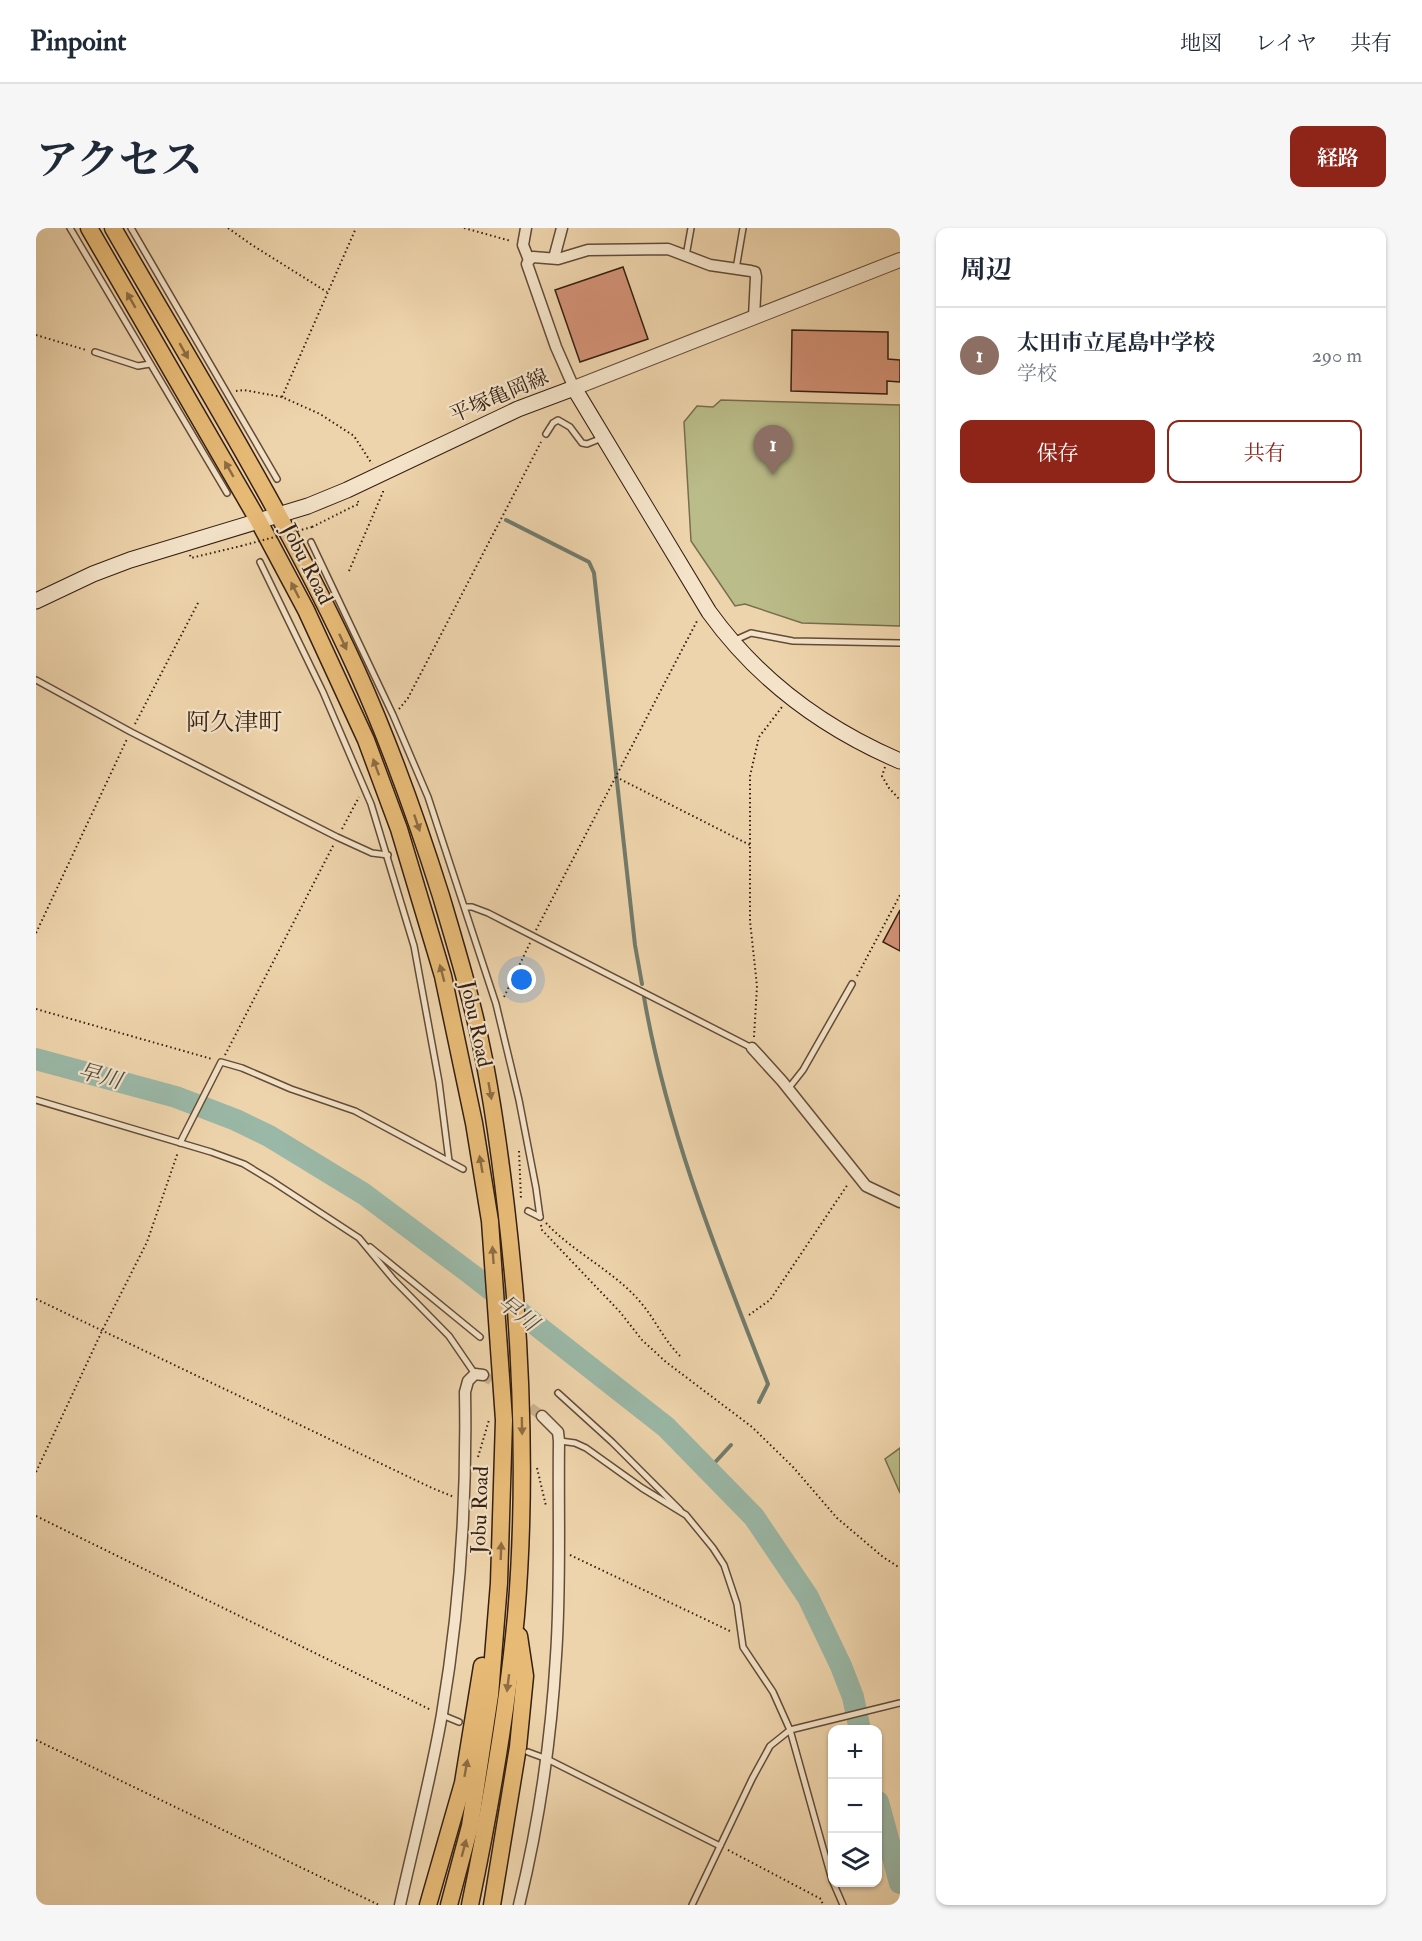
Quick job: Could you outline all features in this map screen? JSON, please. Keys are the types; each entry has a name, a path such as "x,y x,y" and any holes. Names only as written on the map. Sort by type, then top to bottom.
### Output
{"highway":[{"name":"Jobu Road","path":"89,228 188,412 258,520 306,610 366,740 399,829 443,976 474,1123 490,1221 501,1355 504,1459 499,1582 490,1695 470,1826 449,1905"},
{"name":"Jobu Road","path":"113,228 176,321 279,515 332,600 358,674 398,770 429,858 462,966 486,1069 510,1233 520,1367 522,1486 516,1615 499,1757 470,1905"},
{"path":"428,1905 463,1783 478,1697 486,1632 499,1582"},
{"path":"492,1905 518,1747 525,1676 516,1615"}],"main road":[{"name":"平塚亀岡線","path":"36,601 93,574 130,560 308,506 498,418 574,388 709,612 732,642 790,698 842,732 894,759"}],"street":[{"path":"526,228 523,244 529,260 528,264 556,346 574,388 900,260"},
{"path":"554,258 562,228"},
{"path":"529,260 533,257 558,259 588,250 668,249 710,265 755,272 754,317"},
{"path":"752,1048 788,1089 856,1175 866,1185 900,1202"},
{"path":"400,1905 442,1715 456,1609 465,1501 465,1392 468,1381 479,1375"},
{"path":"519,1905 533,1846 547,1760 556,1656 559,1441 558,1432 542,1416"}],"lane":[{"path":"70,228 150,364 188,412 227,493"},
{"path":"131,228 176,321 227,393 277,479"},
{"path":"686,256 691,228"},
{"path":"736,269 743,228"},
{"path":"95,352 138,366 150,364"},
{"path":"546,434 553,423 558,420 570,427 582,443 587,444 604,437"},
{"path":"311,542 332,600 393,715 428,797 465,907 496,1004 519,1100 540,1216 528,1212"},
{"path":"260,562 348,748 366,791 388,855 414,946 439,1082 449,1161"},
{"path":"732,642 751,633 794,641 900,643"},
{"path":"36,680 130,732 338,837 372,853 388,855"},
{"path":"348,748 366,740"},
{"path":"465,907 480,909 752,1048"},
{"path":"788,1089 803,1070 852,984"},
{"path":"181,1142 221,1064 242,1068 291,1089 354,1111 463,1169"},
{"path":"36,1100 181,1142 244,1164 359,1238 480,1337"},
{"path":"359,1238 394,1280 449,1336 479,1375"},
{"path":"558,1393 686,1515 724,1565 734,1594 743,1647 773,1692 790,1730 828,1863"},
{"path":"559,1441 575,1443 586,1448 642,1488 686,1515"},
{"path":"692,1905 765,1754 771,1746 790,1730 900,1703"},
{"path":"442,1715 459,1722"},
{"path":"528,1752 720,1846"},
{"path":"836,1887 843,1905"}],"path":[{"path":"228,228 327,292"},
{"path":"282,397 356,228"},
{"path":"464,228 523,244"},
{"path":"36,334 95,352"},
{"path":"227,393 244,390 282,397 320,414 354,436 377,475 383,492 349,571"},
{"path":"393,715 408,698 546,434"},
{"path":"194,557 312,527 359,504 357,499"},
{"path":"36,933 130,732 199,601"},
{"path":"496,1004 503,998 693,625 709,612"},
{"path":"752,1048 757,986 750,921 750,776 759,737 790,698"},
{"path":"894,759 882,776 900,800"},
{"path":"616,777 750,845"},
{"path":"36,1010 221,1064 359,797 366,791"},
{"path":"852,984 900,895"},
{"path":"518,1141 521,1184"},
{"path":"36,1472 102,1331 147,1242 181,1142"},
{"path":"749,1315 770,1300 850,1180 856,1175"},
{"path":"540,1216 556,1234 624,1286 642,1304 670,1346 680,1356"},
{"path":"540,1216 542,1230 620,1312 642,1340 666,1362 752,1427 793,1467 837,1518 883,1557 900,1568"},
{"path":"36,1299 432,1488 465,1501"},
{"path":"478,1457 490,1415"},
{"path":"536,1460 546,1506"},
{"path":"36,1516 442,1715"},
{"path":"559,1551 576,1557 729,1632 741,1634"},
{"path":"36,1740 379,1905"},
{"path":"720,1846 821,1899 823,1905"}],"green space":[{"path":"721,400 900,405 900,626 802,623 745,604 735,606 691,541 684,422 697,406 713,407"},
{"path":"900,1448 900,1493 885,1459"}],"building":[{"path":"623,267 648,339 580,362 555,290"},
{"path":"792,330 888,332 888,359 900,360 900,382 887,381 887,394 791,391"},
{"path":"900,910 900,951 883,942"}],"waterway":[{"path":"506,520 589,562 594,573 635,945 642,984"},
{"path":"644,997 654,1047 680,1145 713,1242 768,1384 759,1402"},
{"name":"早川","path":"36,1059 176,1097 236,1120 269,1136 364,1194 471,1274 666,1427 754,1517 808,1597 841,1666 853,1697 859,1725"},
{"path":"708,1470 731,1445"},
{"name":"早川","path":"882,1817 900,1883"}],"tunnel":[{"path":"483,1375 505,1390"},
{"path":"518,1399 542,1416"}],"place":[{"name":"太田市立尾島中学校","path":"773,475"}],"district":[{"name":"阿久津町","path":"234,722"}]}
